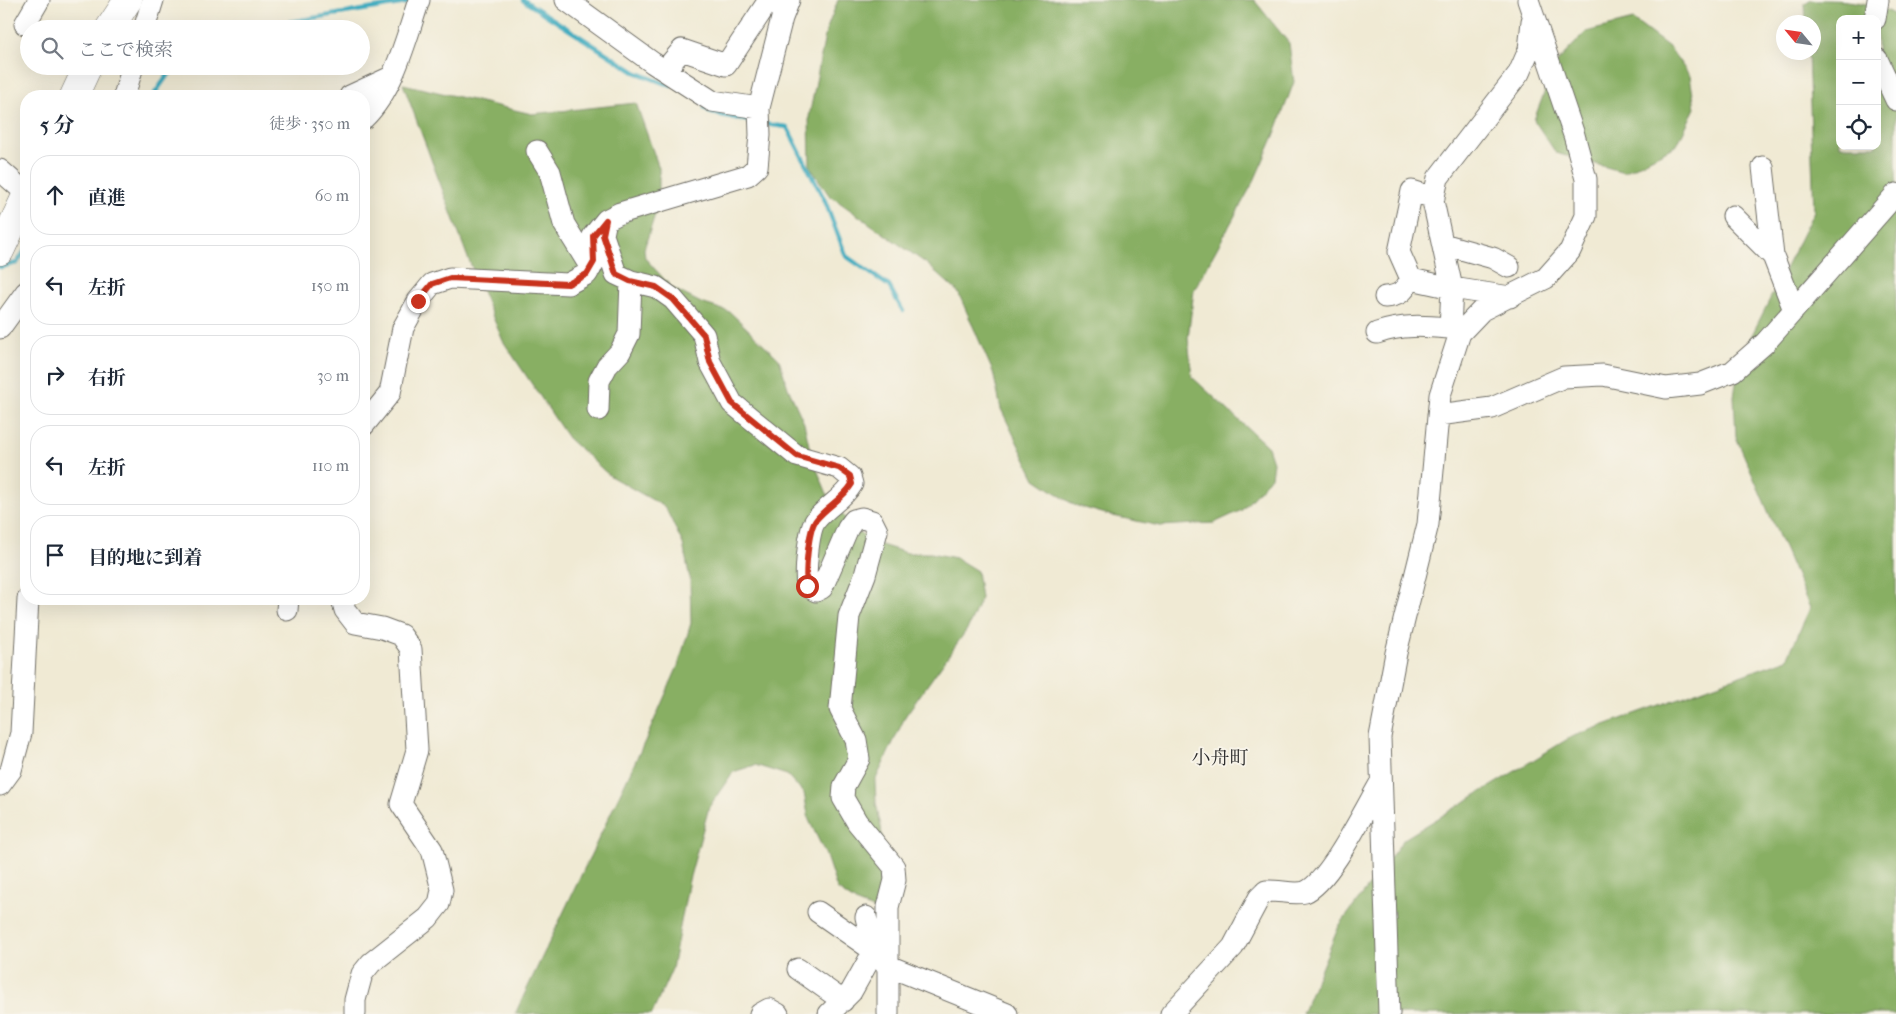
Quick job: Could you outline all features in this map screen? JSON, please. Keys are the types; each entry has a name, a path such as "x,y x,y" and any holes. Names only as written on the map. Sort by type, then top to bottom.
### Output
{"highway":[{"path":"116,20 133,0"},
{"path":"77,90 84,75"},
{"path":"0,251 20,208"}],"street":[{"path":"27,20 39,0"},
{"path":"133,0 141,20"},
{"path":"566,0 712,101 760,120"},
{"path":"665,70 682,50 726,65 769,0"},
{"path":"370,417 390,392 403,328 418,301 432,284 450,278 568,284 587,274 594,262 593,236 606,220 620,213 748,175 757,167 760,120 782,18 789,0"},
{"path":"1876,15 1878,0"},
{"path":"370,112 374,108 389,78 417,6"},
{"path":"1389,1014 1380,737 1396,652 1428,524 1440,395 1455,330 1452,288 1434,198 1438,178 1519,73 1529,50 1530,7"},
{"path":"1378,333 1391,328 1411,325 1455,330 1482,310 1546,278 1570,251 1586,216 1586,179 1574,134 1530,7"},
{"path":"1877,60 1896,100"},
{"path":"126,90 130,75"},
{"path":"363,90 389,78"},
{"path":"538,151 550,172 564,224 590,268"},
{"path":"1764,167 1773,256 1794,310"},
{"path":"0,170 20,189"},
{"path":"1411,279 1399,252 1412,191 1434,198"},
{"path":"1438,415 1492,408 1564,378 1603,375 1666,388 1700,384 1733,372 1765,343 1896,194"},
{"path":"1733,216 1773,256"},
{"path":"606,220 603,235 616,274 630,281 656,287 673,299 704,335 710,362 732,403 797,456 839,468 850,476 852,484 847,493 814,522 805,570 807,586 816,591 822,588 844,535 854,520 862,518 872,521 877,530 865,575 849,616 840,709 856,740 859,759 844,786 843,798 857,822 894,867 896,880 888,907 882,955 888,1014"},
{"path":"1443,244 1493,258 1509,267"},
{"path":"1411,279 1452,288 1510,297"},
{"path":"1385,297 1396,296 1404,292 1411,279"},
{"path":"598,410 599,381 607,366 620,352 628,334 630,281"},
{"path":"0,328 20,300"},
{"path":"0,785 11,770 21,733 28,605"},
{"path":"331,605 355,623 382,628 401,635 411,649 417,750 401,804 432,850 442,890 439,904 428,918 372,963 362,974 355,1000 355,1014"},
{"path":"344,605 353,620"},
{"path":"1171,1014 1233,947 1259,898 1266,891 1302,893 1316,886 1332,865 1381,782"},
{"path":"818,912 882,955 1007,1014"},
{"path":"866,917 882,955"},
{"path":"798,969 836,1007 882,955"},
{"path":"760,1014 769,1009 778,1014"}],"green space":[{"path":"838,0 1254,0 1289,43 1294,82 1274,136 1254,181 1194,290 1188,338 1192,377 1268,447 1273,462 1271,477 1242,510 1214,523 1160,526 1074,505 1035,479 1001,409 993,372 958,292 927,264 829,195 810,167 809,117 826,31"},
{"path":"1810,0 1833,0 1866,4 1896,16 1896,1014 1302,1014 1339,926 1404,839 1571,737 1787,659 1810,608 1736,437 1734,396 1740,359 1814,211 1808,60 1821,60 1821,15 1806,15 1805,3"},
{"path":"1633,20 1669,47 1690,76 1695,108 1677,145 1624,172 1556,153 1534,120 1555,64 1586,32"},
{"path":"403,84 532,114 636,103 659,168 659,202 644,249 645,258 672,288 701,303 730,312 779,359 788,388 804,423 811,455 830,501 857,531 875,543 907,553 931,553 956,558 977,571 981,598 968,628 906,715 875,781 876,803 887,876 878,911 857,903 837,889 825,853 809,820 804,793 787,775 755,765 733,772 709,807 689,880 672,969 652,1014 515,1014 646,739 678,666 691,623 690,579 683,544 665,507 610,476 568,438 503,341 468,258"}],"waterway":[{"path":"523,0 635,72 671,86"},
{"path":"301,20 412,2"},
{"path":"157,90 168,75"},
{"path":"705,108 712,113 754,122"},
{"path":"764,124 787,127 825,201 846,256 889,286 903,311"},
{"path":"0,267 17,263 20,258"}],"district":[{"name":"小舟町","path":"1220,758"}],"route":[{"path":"418,301 432,284 450,278 568,284 587,274 594,262 593,236 606,220 603,235 608,255 616,274 630,281 656,287 673,299 704,335 710,362 732,403 797,456 839,468 850,476 852,484 847,493 814,522 805,570 807,586"}]}
